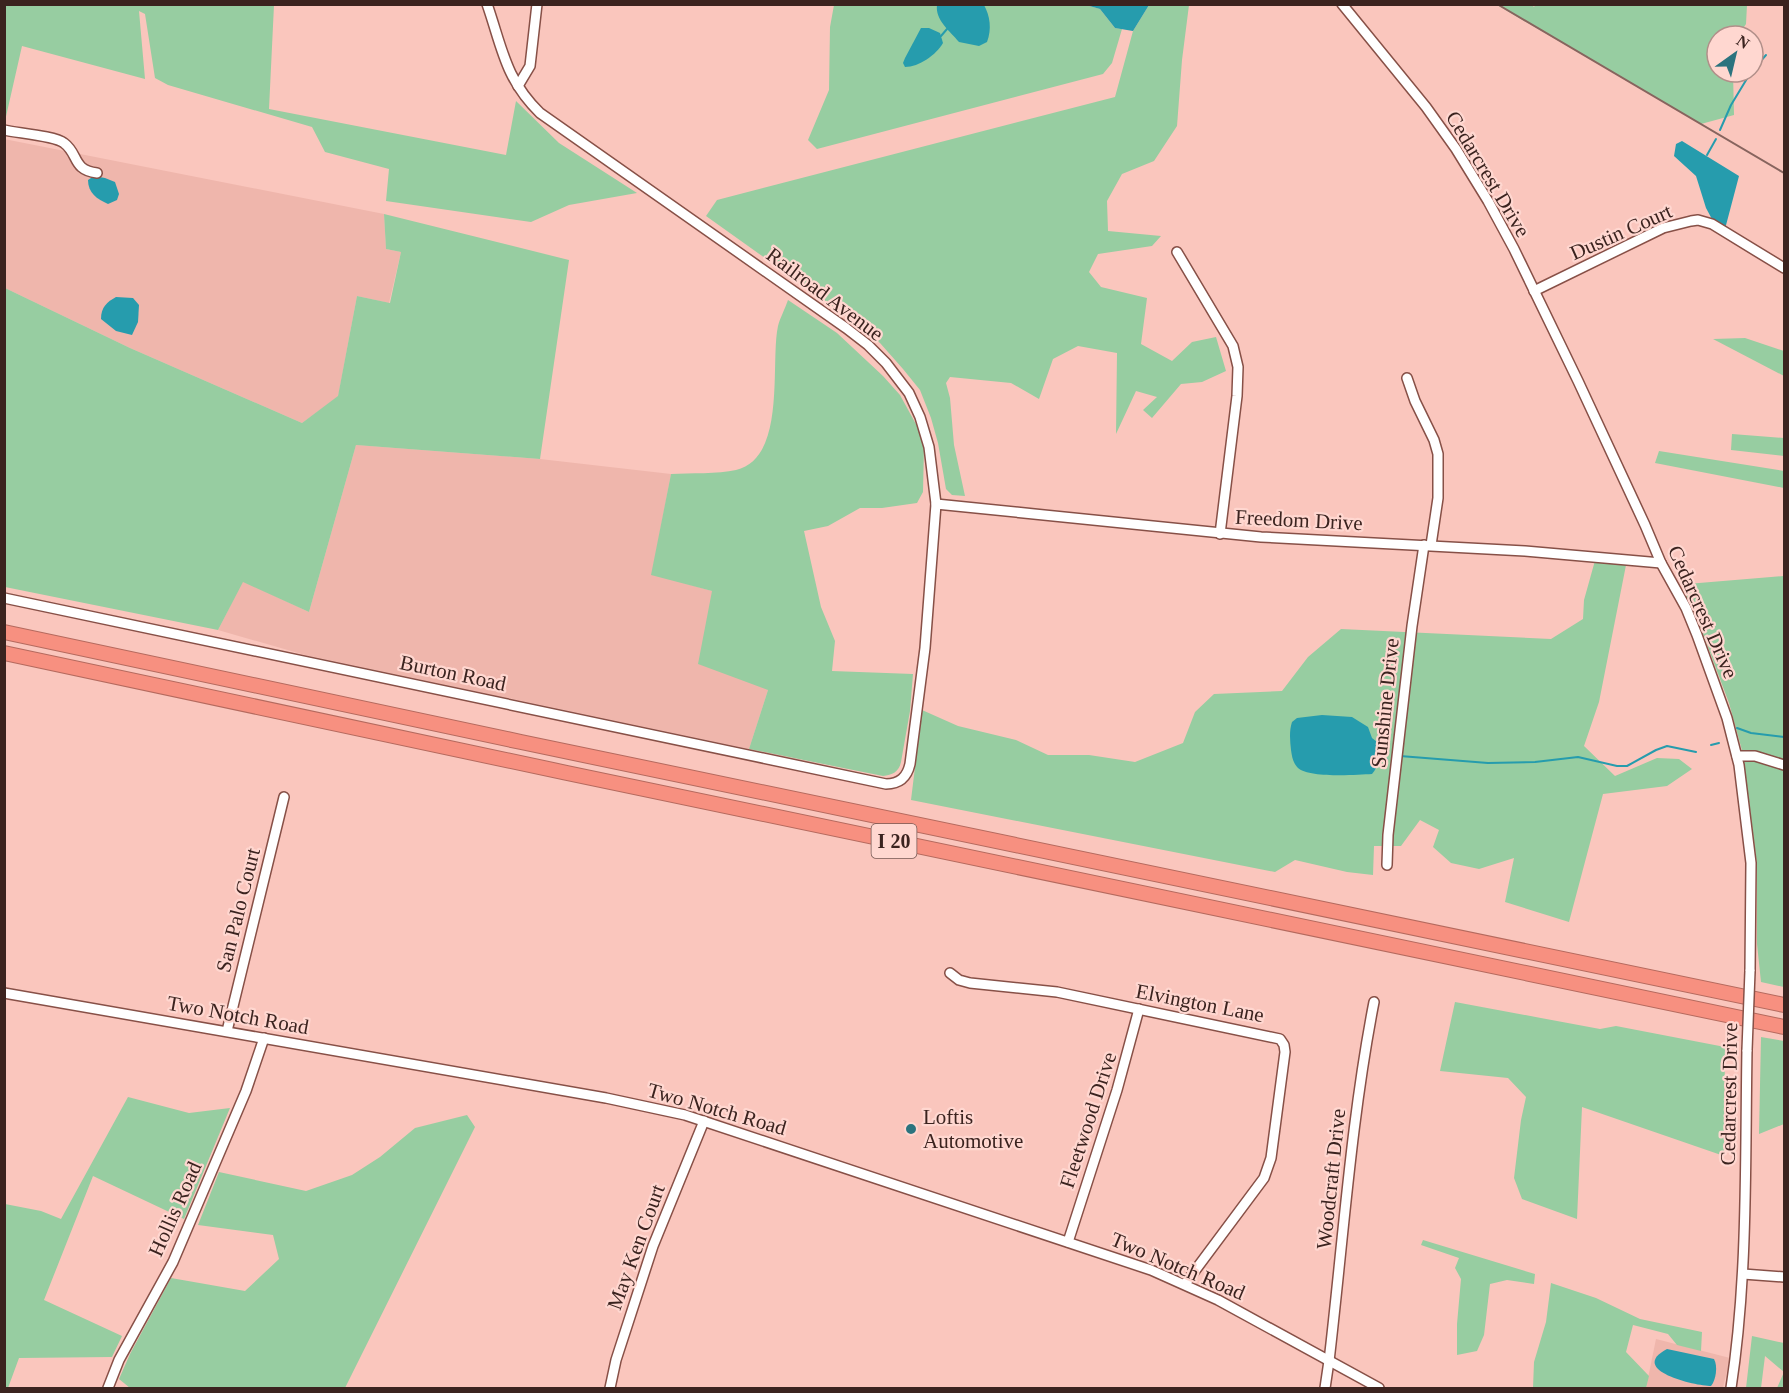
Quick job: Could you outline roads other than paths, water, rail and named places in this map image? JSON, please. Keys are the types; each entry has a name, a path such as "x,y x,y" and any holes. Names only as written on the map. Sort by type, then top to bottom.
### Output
{"highway":[{"name":"I 20","path":"4,632 1785,1005"},
{"name":"I 20","path":"4,653 1785,1028"}],"street":[{"name":"Railroad Avenue","path":"487,4 507,68 526,99 546,118 674,205 846,328 882,359 909,393 924,427 933,467 936,504 925,648 910,764 903,779 893,784"},
{"path":"518,86 530,66 537,4"},
{"name":"Cedarcrest Drive","path":"1342,4 1406,82 1456,149 1488,201 1534,291 1661,563 1686,609 1706,655 1727,718 1737,756 1751,863 1743,1274 1738,1345 1731,1389"},
{"path":"4,130 60,141 69,147 81,168 97,173"},
{"name":"Dustin Court","path":"1534,291 1663,228 1698,220 1712,224 1785,268"},
{"path":"1177,252 1233,346 1238,367 1237,396 1220,534"},
{"name":"Sunshine Drive","path":"1386,865 1412,626 1438,498 1438,454 1407,378"},
{"name":"Freedom Drive","path":"936,504 1220,534 1427,545 1661,563"},
{"name":"Burton Road","path":"4,598 893,784"},
{"path":"1737,756 1755,756 1785,765"},
{"name":"San Palo Court","path":"227,1031 284,797"},
{"name":"Elvington Lane","path":"950,973 959,980 969,983 1057,992 1280,1039 1284,1045 1277,1123 1271,1158 1266,1172 1260,1185 1185,1284"},
{"name":"Two Notch Road","path":"4,993 606,1098 658,1108 704,1121 1151,1270 1185,1284 1379,1389"},
{"name":"Woodcraft Drive","path":"1325,1389 1358,1101 1374,1002"},
{"name":"Fleetwood Drive","path":"1068,1242 1118,1090 1139,1009"},
{"name":"Hollis Road","path":"108,1389 119,1360 173,1262 246,1091 264,1038"},
{"name":"May Ken Court","path":"610,1389 616,1360 653,1246 704,1121"},
{"path":"1743,1274 1785,1277"}],"water":[{"path":"937,5 984,5 990,23 987,42 979,46 959,42 938,16"},
{"path":"1086,5 1149,5 1133,31 1115,28 1100,9"},
{"path":"921,28 929,28 940,33 943,43 927,60 905,67 903,63 905,58"},
{"path":"1682,141 1739,176 1725,229 1713,221 1706,208 1696,176 1674,156 1676,144"},
{"path":"94,176 115,182 119,194 117,200 108,204 94,195 88,180"},
{"path":"116,297 133,298 139,305 138,322 132,335 116,331 101,319 105,305"},
{"path":"1322,715 1352,717 1368,727 1372,738 1381,745 1379,760 1372,774 1322,775 1304,771 1296,766 1291,747 1292,722 1297,718"},
{"path":"1667,1349 1714,1359 1716,1373 1711,1386 1680,1380 1659,1370 1655,1364 1657,1357"}],"waterway":[{"path":"941,36 947,29"},
{"path":"1720,130 1744,84"},
{"path":"1707,155 1716,139"},
{"path":"1737,728 1751,733 1784,737"},
{"path":"1711,745 1719,743"},
{"path":"1400,756 1488,763 1535,762 1578,757 1617,766 1627,766 1667,746 1696,752"},
{"path":"1378,759 1387,759"}],"railway":[{"path":"1497,4 1784,173"}],"place":[{"name":"Loftis Automotive","path":"911,1129"}]}
